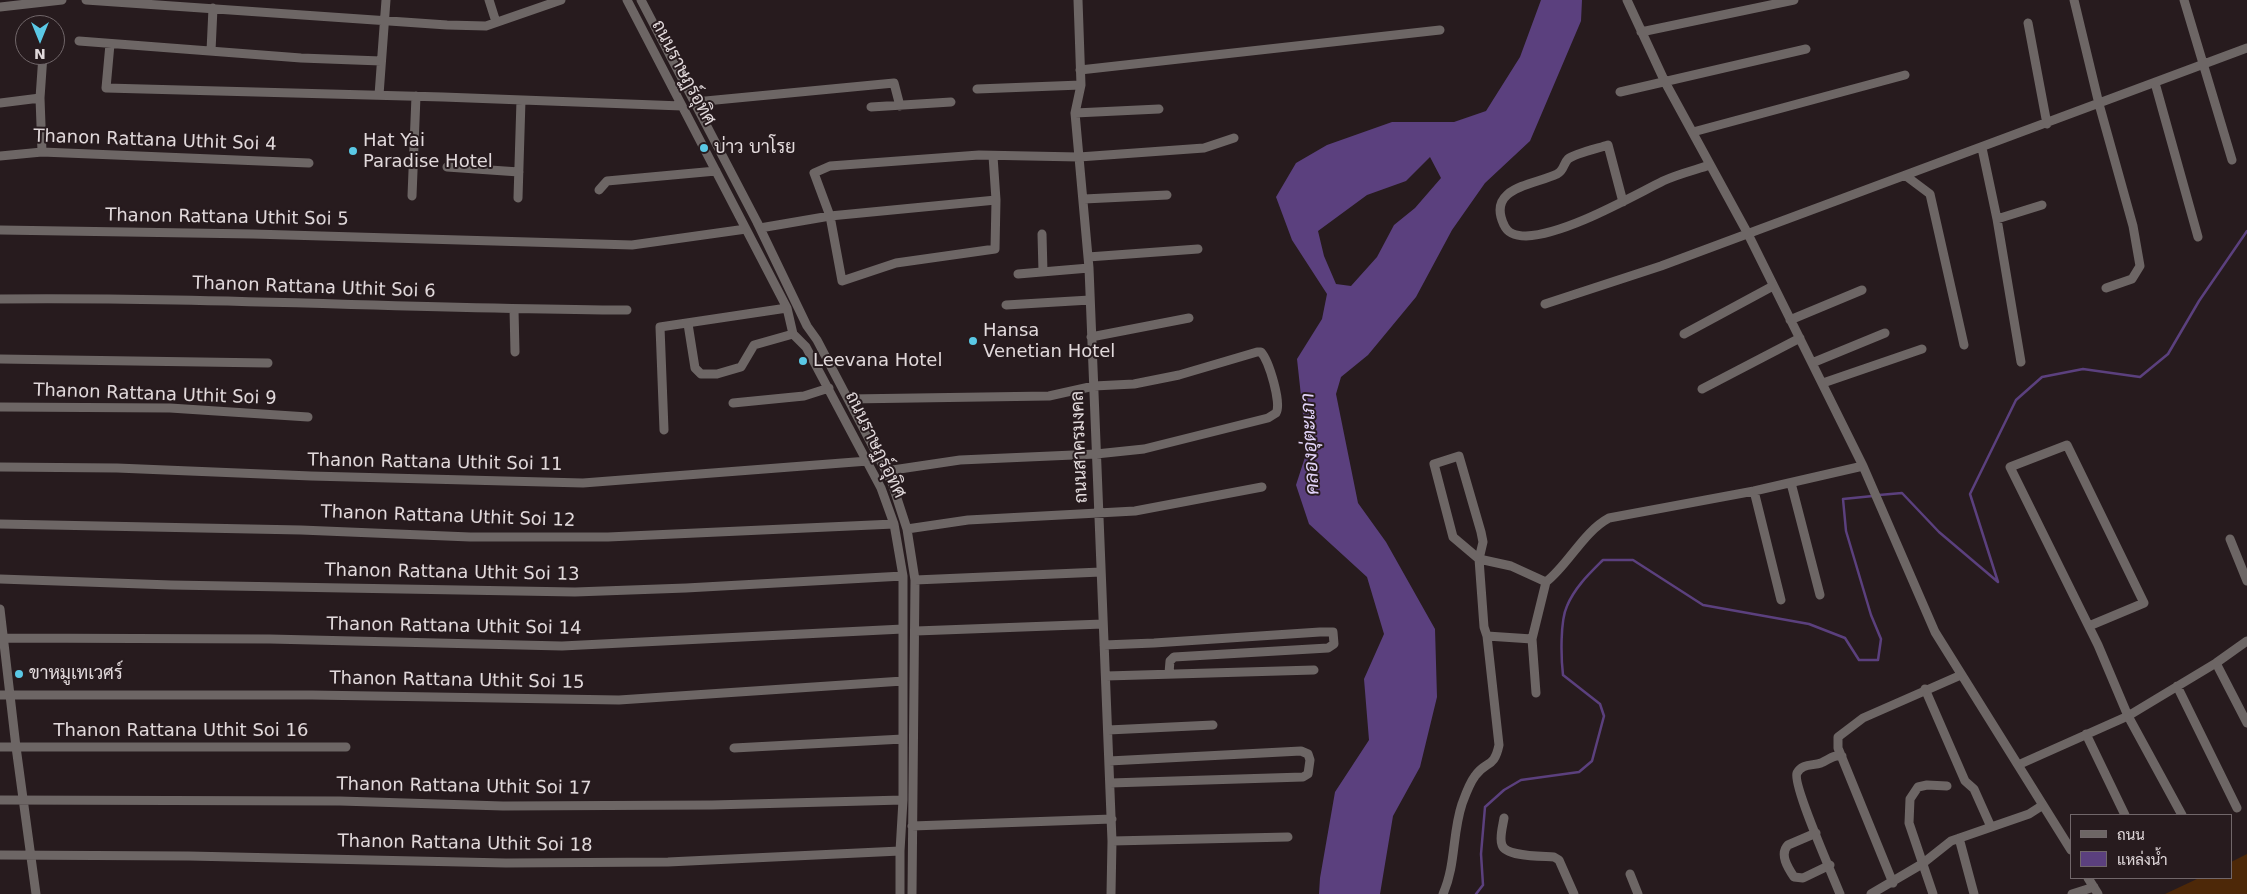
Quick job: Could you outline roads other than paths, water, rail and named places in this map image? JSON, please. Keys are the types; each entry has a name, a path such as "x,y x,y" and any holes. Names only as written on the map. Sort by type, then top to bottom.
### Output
{"street":[{"path":"0,7 62,0"},
{"path":"86,0 486,26 542,4 561,0"},
{"path":"379,95 386,0"},
{"path":"489,0 496,22"},
{"name":"ถนนราษฏร์อุทิศ","path":"627,0 787,308 793,334 806,347 868,461 881,488 894,524 903,576 903,740 908,763 912,826 912,894"},
{"name":"ถนนราษฏร์อุทิศ","path":"641,0 760,228 807,326 817,340 886,471 908,529 916,580 916,630 908,763 903,800 900,894"},
{"name":"ถนนสาครมงคล","path":"1078,0 1081,85 1075,113 1089,268 1112,819 1111,894"},
{"path":"1627,0 1665,82 1748,234 1863,466 1935,632 2070,848"},
{"path":"1642,32 1794,0"},
{"path":"2074,0 2099,104 2133,226 2140,266 2132,279 2106,288"},
{"path":"2184,0 2232,160"},
{"path":"211,51 213,8"},
{"path":"2028,23 2048,124"},
{"path":"1080,70 1440,30"},
{"path":"79,42 381,61"},
{"path":"110,44 106,88 416,96 682,106"},
{"path":"1546,304 1661,266 2048,124 2247,48"},
{"path":"1620,92 1806,49"},
{"path":"42,152 40,98 43,65"},
{"path":"1693,132 1904,75"},
{"path":"695,102 894,83 900,106"},
{"path":"2155,83 2198,237"},
{"path":"977,89 1081,85"},
{"path":"412,196 416,96"},
{"path":"0,103 40,98"},
{"path":"518,198 521,100"},
{"path":"871,107 951,102"},
{"path":"1075,113 1158,109"},
{"path":"993,156 996,200 995,249 896,263 842,281 830,216 814,173 830,166 937,158 993,156 1079,157 1204,148 1234,138"},
{"path":"1623,202 1608,146 1568,159 1559,173 1506,195 1500,206 1504,227 1509,233 1516,236 1526,236 1544,233 1623,202 1665,180 1710,165"},
{"path":"1982,148 1997,219 2021,362"},
{"name":"Thanon Rattana Uthit Soi 4","path":"0,156 42,152 309,163"},
{"path":"447,167 519,172"},
{"path":"599,190 608,181 716,171"},
{"path":"1906,176 1930,194 1964,345"},
{"path":"1084,199 1167,195"},
{"path":"760,228 830,216 996,200"},
{"path":"1997,219 2042,205"},
{"name":"Thanon Rattana Uthit Soi 5","path":"0,230 632,245 746,229"},
{"path":"1042,234 1043,272"},
{"path":"1088,257 1198,249"},
{"path":"1018,274 1089,268"},
{"path":"1684,334 1773,286"},
{"path":"1790,320 1862,290"},
{"name":"Thanon Rattana Uthit Soi 6","path":"0,299 73,298 514,310 627,310"},
{"path":"1006,305 1090,300"},
{"path":"664,430 660,327 787,308"},
{"path":"514,310 515,352"},
{"path":"1092,337 1189,318"},
{"path":"688,324 695,368 701,374 717,374 741,367 754,345 793,334"},
{"path":"1812,363 1885,333"},
{"path":"1702,389 1800,338"},
{"path":"806,347 817,340"},
{"path":"1823,384 1922,349"},
{"path":"849,399 1049,396 1094,386 1134,384 1179,375 1261,352 1268,364 1279,406 1276,413 1268,418 1144,448 1096,454 960,460 886,471"},
{"path":"0,359 268,363"},
{"path":"733,403 804,396 829,388"},
{"name":"Thanon Rattana Uthit Soi 9","path":"0,407 170,408 308,417"},
{"path":"2089,626 2144,603 2066,445 2010,467 2089,626 2128,716 2181,814"},
{"path":"1443,894 1449,880 1455,831 1462,804 1475,776 1496,759 1499,745 1487,636 1484,626 1479,559 1483,542 1482,532 1459,456 1434,464 1452,537 1479,559 1511,566 1546,582"},
{"name":"Thanon Rattana Uthit Soi 11","path":"0,467 117,468 311,476 583,483 868,461"},
{"path":"1536,693 1532,639 1546,582 1597,526 1609,518 1754,492 1863,466"},
{"path":"1791,483 1820,595"},
{"path":"908,529 968,520 1099,514 1135,510 1262,487"},
{"path":"1754,492 1781,600"},
{"name":"Thanon Rattana Uthit Soi 12","path":"0,524 321,530 470,537 608,537 894,524"},
{"path":"2230,539 2247,581"},
{"path":"916,580 1101,572"},
{"name":"Thanon Rattana Uthit Soi 13","path":"0,579 575,592 903,576"},
{"path":"0,609 2,638 36,894"},
{"path":"916,630 1104,624"},
{"name":"Thanon Rattana Uthit Soi 14","path":"2,638 270,640 562,646 903,629"},
{"path":"1104,645 1154,644 1333,632 1334,644 1328,648 1174,657 1170,661 1169,674"},
{"path":"1487,636 1532,639"},
{"path":"2018,765 2128,716 2216,663 2247,641"},
{"path":"2216,663 2247,723"},
{"path":"1106,676 1314,670"},
{"path":"1893,883 1837,742 1840,734 1863,718 1961,674"},
{"name":"Thanon Rattana Uthit Soi 15","path":"0,695 133,694 619,700 903,681"},
{"path":"2177,686 2237,808"},
{"path":"1925,689 1965,781 1974,789 1992,827"},
{"path":"1108,730 1213,726"},
{"path":"2086,734 2125,814"},
{"path":"734,748 903,740"},
{"name":"Thanon Rattana Uthit Soi 16","path":"0,747 346,748"},
{"path":"1109,761 1301,751 1308,754 1310,760 1308,774 1303,777 1110,783"},
{"path":"1840,894 1797,785 1797,773 1809,764 1820,764 1836,755 1842,756"},
{"path":"1933,894 1909,823 1910,798 1918,787 1927,785 1947,786"},
{"name":"Thanon Rattana Uthit Soi 17","path":"0,800 340,801 523,806 712,806 903,800"},
{"path":"1871,894 1893,883 1922,864 1951,840 2029,814 2043,805"},
{"path":"1504,818 1501,843 1503,848 1512,854 1554,857 1559,860 1574,894"},
{"path":"912,826 1112,819"},
{"path":"1816,833 1784,848 1783,853 1791,872 1794,877 1803,878 1830,865"},
{"path":"1112,841 1288,837"},
{"path":"1959,838 1974,894"},
{"name":"Thanon Rattana Uthit Soi 18","path":"0,855 506,863 668,862 900,851"},
{"path":"1630,874 1638,894"},
{"path":"2072,894 2096,890 2089,879"}],"water":[{"name":"คลองอุ่ตะเภา","path":"1541,0 1582,0 1581,21 1530,141 1485,183 1452,230 1416,297 1368,355 1341,377 1336,394 1358,503 1386,542 1435,629 1437,697 1420,767 1393,816 1380,894 1319,894 1335,792 1369,740 1364,679 1384,634 1367,577 1309,524 1296,485 1307,451 1297,359 1322,319 1327,294 1292,240 1276,197 1296,163 1327,145 1392,122 1454,122 1486,111 1520,57","holes":["1430,157 1441,178 1415,208 1394,225 1377,257 1351,286 1336,284 1324,256 1318,231 1367,195 1406,181"]}],"waterway":[{"path":"1879,495 1902,493 1939,532 1998,582 1970,494 2016,400 2042,377 2083,369 2140,377 2168,354 2199,301 2247,231"},
{"path":"1476,894 1483,885 1481,854 1485,807 1504,790 1521,780 1579,772 1592,761 1604,716 1600,704 1563,675 1562,640 1563,621 1570,599 1598,565 1603,560 1633,560 1703,605 1809,624 1845,638 1859,660 1878,660 1881,639 1871,615 1846,531 1843,499 1873,496"}],"place":[{"name":"บ่าว บาโรย","path":"704,148"},
{"name":"Hat Yai Paradise Hotel","path":"353,151"},
{"name":"Hansa Venetian Hotel","path":"973,341"},
{"name":"Leevana Hotel","path":"803,361"},
{"name":"ขาหมูเทเวศร์","path":"19,674"}]}
